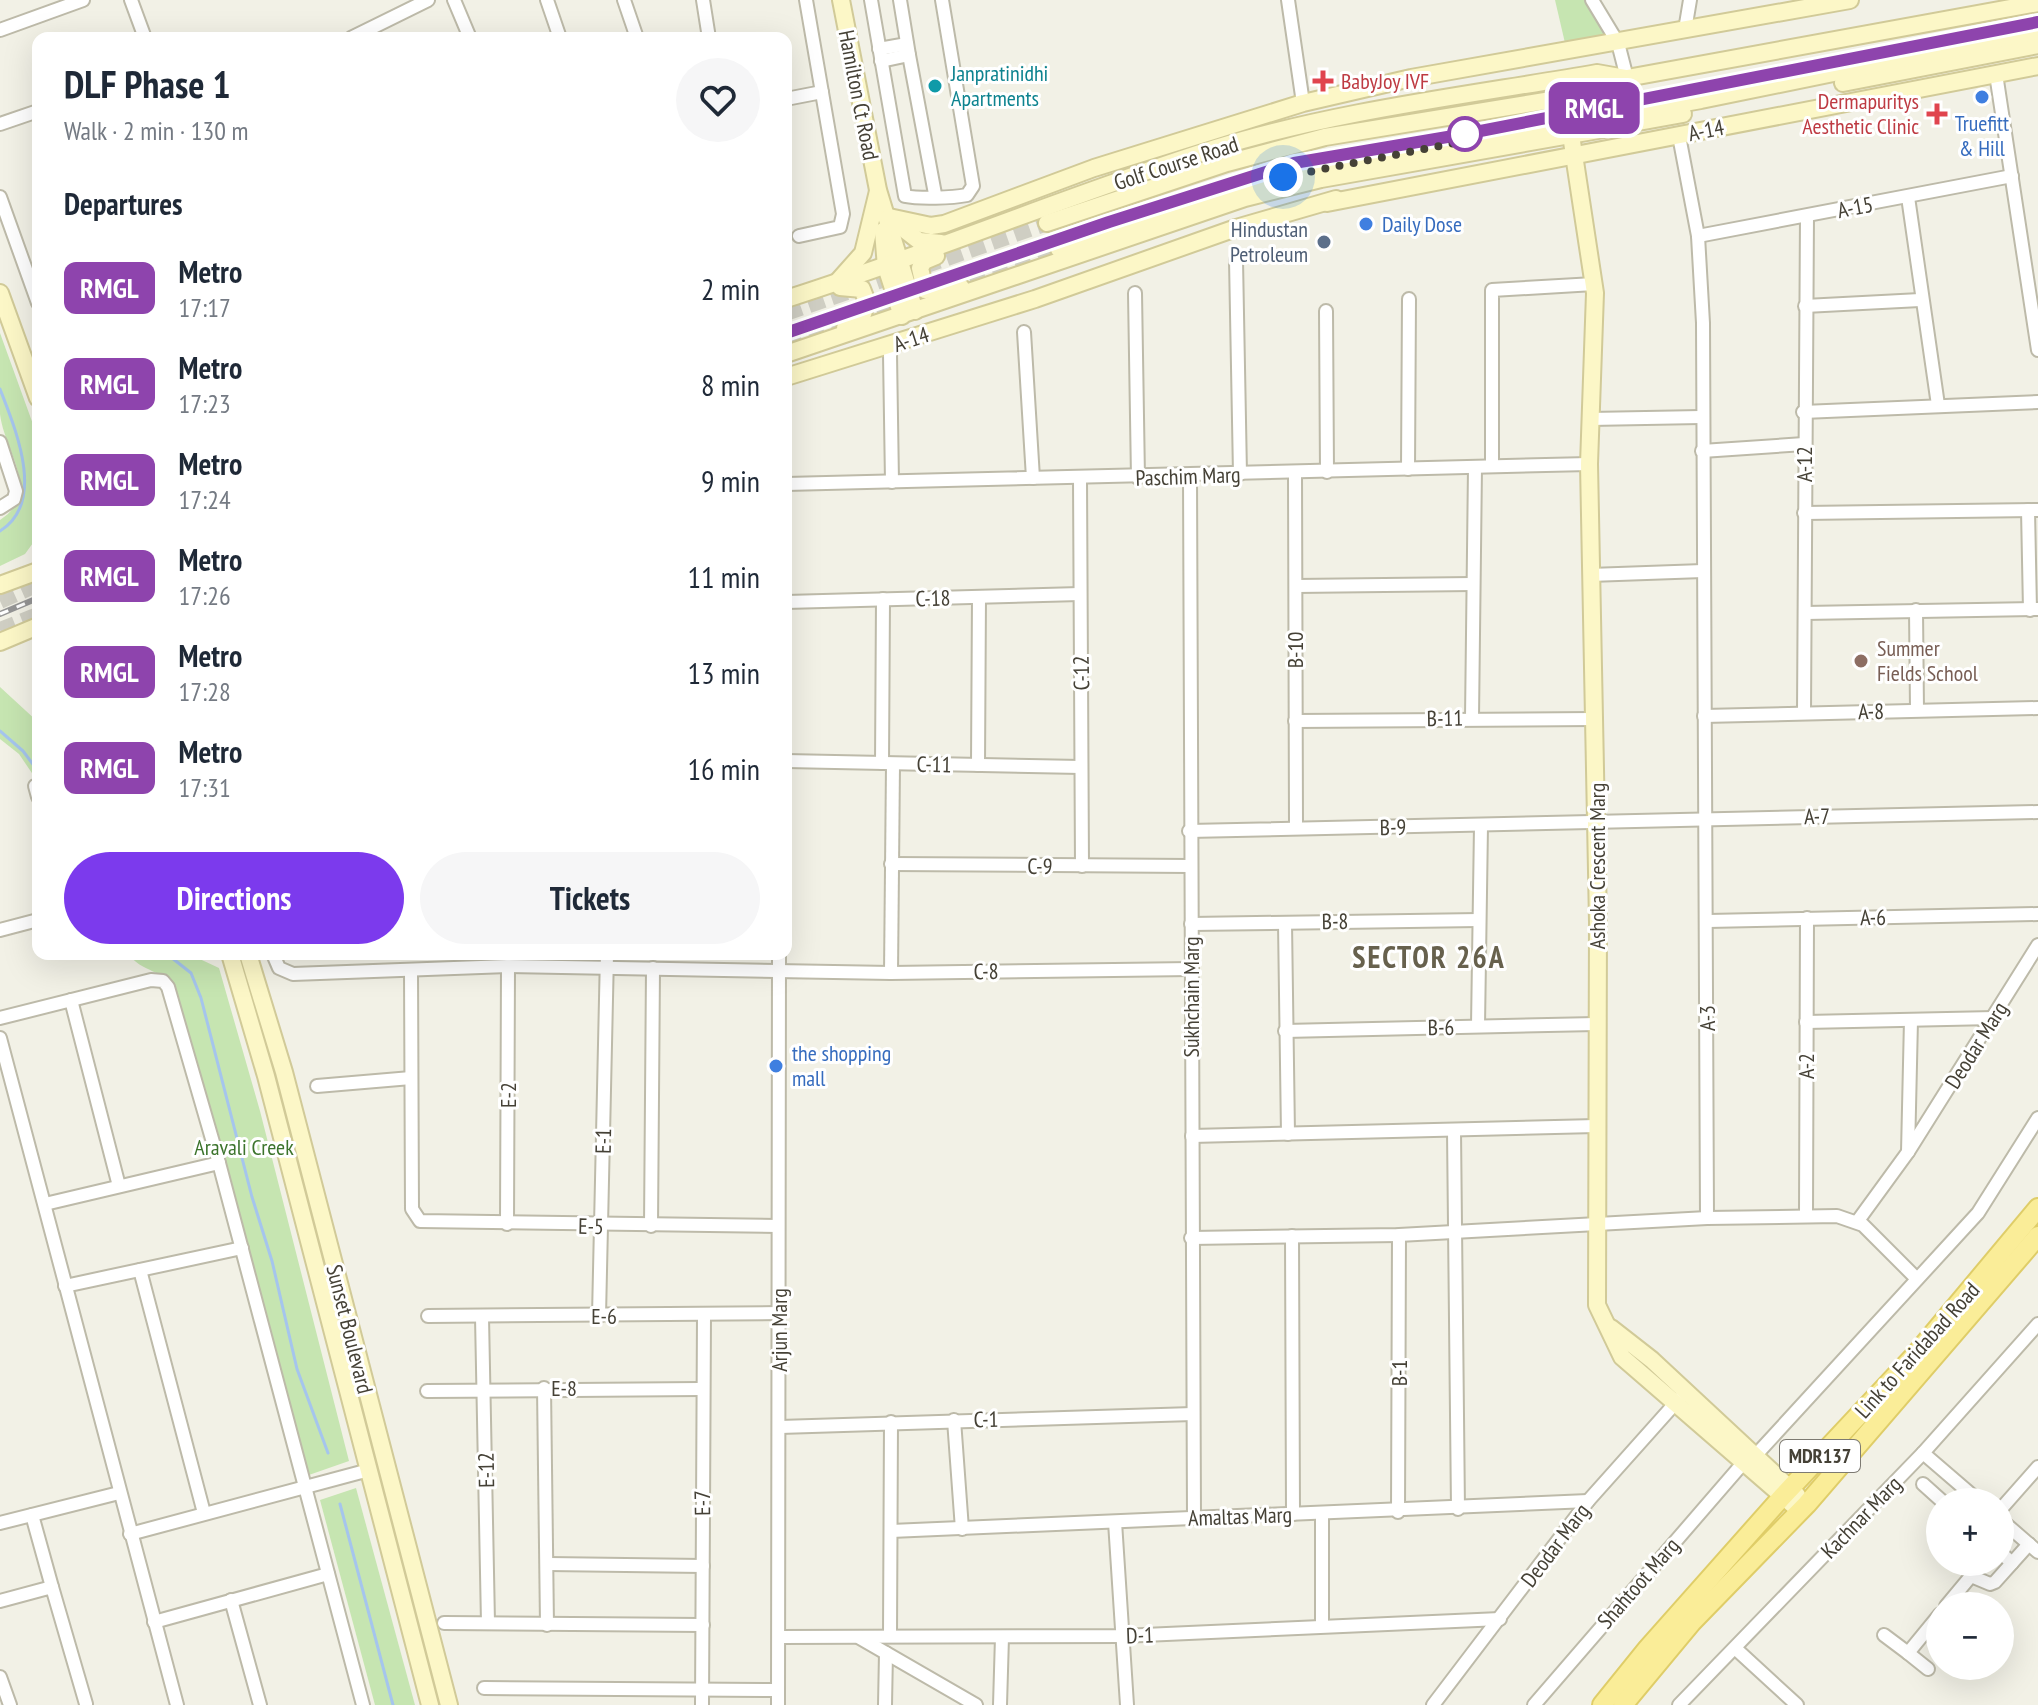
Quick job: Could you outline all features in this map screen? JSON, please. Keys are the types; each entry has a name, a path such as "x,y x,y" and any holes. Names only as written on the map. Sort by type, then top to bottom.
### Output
{"main road":[{"name":"Link to Faridabad Road","path":"1602,1705 1648,1648 1786,1493 1916,1354 2038,1208"},
{"name":"Link to Faridabad Road","path":"1623,1705 1692,1622 1803,1507 2038,1236"}],"street":[{"path":"38,0 42,14"},
{"path":"0,30 83,0"},
{"path":"131,0 143,32"},
{"path":"363,32 428,0"},
{"path":"454,0 467,32"},
{"path":"547,0 558,32"},
{"path":"624,0 635,32"},
{"path":"703,0 708,32"},
{"path":"799,236 840,227 843,222 806,0"},
{"name":"Hamilton Ct Road","path":"841,0 893,265 909,314"},
{"path":"871,0 905,196 935,194 941,198 967,195 973,186 942,0"},
{"path":"900,0 935,194"},
{"path":"1288,0 1303,103"},
{"path":"1592,0 1618,43 1627,78"},
{"path":"1685,30 1690,0"},
{"path":"889,217 931,226 944,224 1094,168 1303,103 1411,78 1850,0"},
{"path":"1962,18 1987,0"},
{"path":"1047,223 1227,163 1325,137 1594,93 1627,78 2038,3"},
{"path":"1059,249 1231,189 1323,168 1853,70 2038,31"},
{"path":"792,352 1245,198 1353,173 1604,129 2038,45"},
{"path":"880,55 908,50"},
{"name":"A-14","path":"792,375 1035,299 1236,228 1327,203 2038,66"},
{"path":"1853,70 1893,73"},
{"name":"Golf Course Road","path":"792,297 893,265 1219,147 1357,115 1595,74 1627,78"},
{"path":"1996,74 2038,350"},
{"path":"792,98 822,92"},
{"path":"1604,129 1629,112"},
{"path":"0,124 32,113"},
{"name":"Ashoka Crescent Marg","path":"1571,135 1594,284 1589,464 1596,823 1597,1305 1611,1328 1622,1357 1681,1397 1803,1507"},
{"name":"A-3","path":"1679,136 1698,236 1703,323 1701,417 1708,921 1707,1218"},
{"path":"1094,168 1100,188"},
{"path":"1327,203 1349,188 1353,173"},
{"name":"A-15","path":"1698,236 2012,176"},
{"path":"878,190 889,217 919,241 948,243"},
{"path":"827,286 863,253 878,190"},
{"path":"0,197 32,286"},
{"path":"1908,197 1920,300 1938,405"},
{"name":"A-12","path":"1804,712 1803,412 1807,216"},
{"path":"973,234 959,248 922,263 923,284 925,290 934,292 979,283 990,286"},
{"path":"1236,260 1240,474"},
{"path":"1492,466 1492,290 1594,284"},
{"path":"827,286 853,286 862,289 866,297 862,317 836,338"},
{"path":"0,293 32,381"},
{"path":"1135,293 1138,478"},
{"path":"1408,469 1409,299"},
{"path":"1805,306 1920,300"},
{"path":"1326,311 1327,472"},
{"path":"1024,332 1033,478"},
{"path":"792,372 819,343"},
{"path":"890,354 892,482"},
{"path":"1803,412 2038,402"},
{"path":"1590,419 1701,417"},
{"path":"0,442 16,491 14,499 0,508"},
{"path":"1702,451 1804,444"},
{"name":"Paschim Marg","path":"792,484 1138,478 1589,464"},
{"path":"1472,718 1475,467"},
{"name":"B-10","path":"1295,472 1296,828"},
{"name":"Sukhchain Marg","path":"1190,476 1194,1518"},
{"name":"C-12","path":"1080,479 1082,866"},
{"path":"1804,513 2033,510 2034,610 1805,613"},
{"path":"1590,575 1703,571"},
{"path":"0,585 32,573"},
{"path":"1296,586 1473,584"},
{"name":"C-18","path":"792,602 1080,594"},
{"path":"978,765 979,597"},
{"path":"883,599 891,973"},
{"path":"1916,610 1917,710"},
{"path":"0,642 32,629"},
{"name":"A-8","path":"1704,716 2038,708"},
{"name":"B-11","path":"1295,721 1595,719"},
{"name":"C-11","path":"792,761 1081,767"},
{"name":"A-7","path":"1596,823 2038,812"},
{"name":"B-9","path":"1189,831 1596,823"},
{"path":"1478,1026 1481,826"},
{"name":"C-9","path":"891,864 1190,866"},
{"name":"A-6","path":"1708,921 2038,914"},
{"name":"A-2","path":"1806,1214 1807,918"},
{"name":"B-8","path":"1191,924 1479,920"},
{"path":"0,930 32,922"},
{"path":"1285,923 1288,1134"},
{"name":"Deodar Marg","path":"1857,1222 1908,1152 2038,945"},
{"name":"Sunset Boulevard","path":"232,960 397,1504 449,1705"},
{"name":"Sunset Boulevard","path":"250,960 323,1254 369,1470 430,1705"},
{"name":"C-8","path":"276,960 279,968 293,974 606,960 653,968 891,973 1192,969"},
{"name":"E-1","path":"599,1316 606,960"},
{"name":"Arjun Marg","path":"778,1705 779,960"},
{"name":"E-2","path":"507,1224 508,966"},
{"path":"651,1226 653,968"},
{"path":"317,1086 411,1078 411,970"},
{"path":"0,1018 151,980 163,981 171,995 242,1248 363,1705"},
{"path":"71,1000 119,1186"},
{"path":"1806,1022 1994,1018"},
{"path":"1908,1152 1911,1020"},
{"name":"B-6","path":"1285,1031 1596,1024"},
{"path":"0,1038 177,1705"},
{"name":"E-5","path":"411,1078 412,1209 416,1218 425,1224 778,1226"},
{"path":"1191,1238 1455,1233 1806,1214 1837,1216 1857,1222 1912,1284 1978,1213 2038,1118"},
{"path":"1192,1136 1596,1126"},
{"path":"1454,1131 1458,1509"},
{"path":"45,1204 219,1163"},
{"name":"B-1","path":"1398,1512 1399,1235"},
{"path":"1292,1236 1293,1514"},
{"path":"65,1286 242,1248"},
{"path":"140,1270 204,1513"},
{"name":"Shahtoot Marg","path":"1534,1705 1749,1459 1912,1284"},
{"name":"E-6","path":"428,1316 780,1313"},
{"name":"E-7","path":"702,1705 701,1389 704,1316"},
{"name":"E-12","path":"482,1317 488,1623"},
{"name":"Kachnar Marg","path":"1679,1705 1923,1453 2038,1324"},
{"path":"544,1388 547,1625"},
{"name":"E-8","path":"427,1391 701,1389"},
{"name":"Deodar Marg","path":"1433,1705 1588,1501 1681,1397"},
{"name":"C-1","path":"780,1427 1193,1414"},
{"path":"954,1420 962,1529"},
{"path":"890,1636 891,1422"},
{"path":"1923,1453 1964,1488"},
{"path":"2014,1494 2038,1467"},
{"path":"130,1534 369,1470"},
{"path":"1923,1484 1927,1488"},
{"path":"0,1523 119,1493"},
{"name":"Amaltas Marg","path":"891,1531 1398,1512 1588,1501"},
{"path":"379,1509 397,1504"},
{"path":"1322,1513 1322,1626"},
{"path":"32,1515 84,1705"},
{"path":"1115,1522 1127,1705"},
{"path":"2014,1531 2033,1548 2014,1562"},
{"path":"548,1564 703,1566"},
{"path":"154,1622 328,1574"},
{"path":"1958,1592 1971,1576 1992,1584 2000,1576"},
{"path":"0,1601 52,1587"},
{"path":"231,1600 260,1705"},
{"name":"D-1","path":"780,1637 1122,1636 1500,1619"},
{"path":"444,1623 703,1625"},
{"path":"1908,1653 1926,1631"},
{"path":"1884,1635 1926,1667"},
{"path":"858,1636 973,1704"},
{"path":"1000,1705 1002,1637"},
{"path":"1736,1649 1797,1705"},
{"path":"885,1705 886,1653"},
{"path":"0,1676 10,1705"},
{"path":"484,1688 778,1690"}],"green space":[{"path":"1555,0 1589,0 1612,39 1565,43"},
{"path":"0,333 32,421 32,544 25,554 0,566 0,520 13,509 19,497 20,484 0,414"},
{"path":"0,687 32,716 32,773 19,754 0,739"},
{"name":"Aravali Creek","path":"134,960 202,960 219,968 260,1111 349,1461 306,1476 176,989 166,978"},
{"path":"356,1488 415,1705 375,1705 320,1500"}],"waterway":[{"path":"0,389 19,443 25,484 22,502 14,518 0,531"},
{"path":"0,731 32,763"},
{"path":"175,960 191,973 201,998 252,1197 272,1261 297,1369 328,1453"},
{"path":"340,1504 393,1705"}],"tunnel":[{"path":"924,266 1047,223"},
{"path":"947,288 1059,249"},
{"path":"792,311 902,273"},
{"path":"792,341 910,301"},
{"path":"0,601 32,587"},
{"path":"0,630 32,617"}],"railway":[{"path":"792,331 1109,222 1294,163 1465,134 2038,22"},
{"path":"0,614 32,601"}],"metro line":[{"name":"RMGL","path":"792,331 1109,222 1294,163 1465,134 2038,22"}],"place":[{"name":"BabyJoy IVF","path":"1323,81"},
{"name":"Janpratinidhi Apartments","path":"935,86"},
{"name":"Truefitt & Hill","path":"1982,97"},
{"name":"Dermapuritys Aesthetic Clinic","path":"1937,114"},
{"name":"Daily Dose","path":"1366,224"},
{"name":"Hindustan Petroleum","path":"1324,242"},
{"name":"Summer Fields School","path":"1861,661"},
{"name":"the shopping mall","path":"776,1066"}],"district":[{"name":"SECTOR 26A","path":"1429,958"}],"route":[{"path":"1283,177 1470,140 1465,134"}]}
